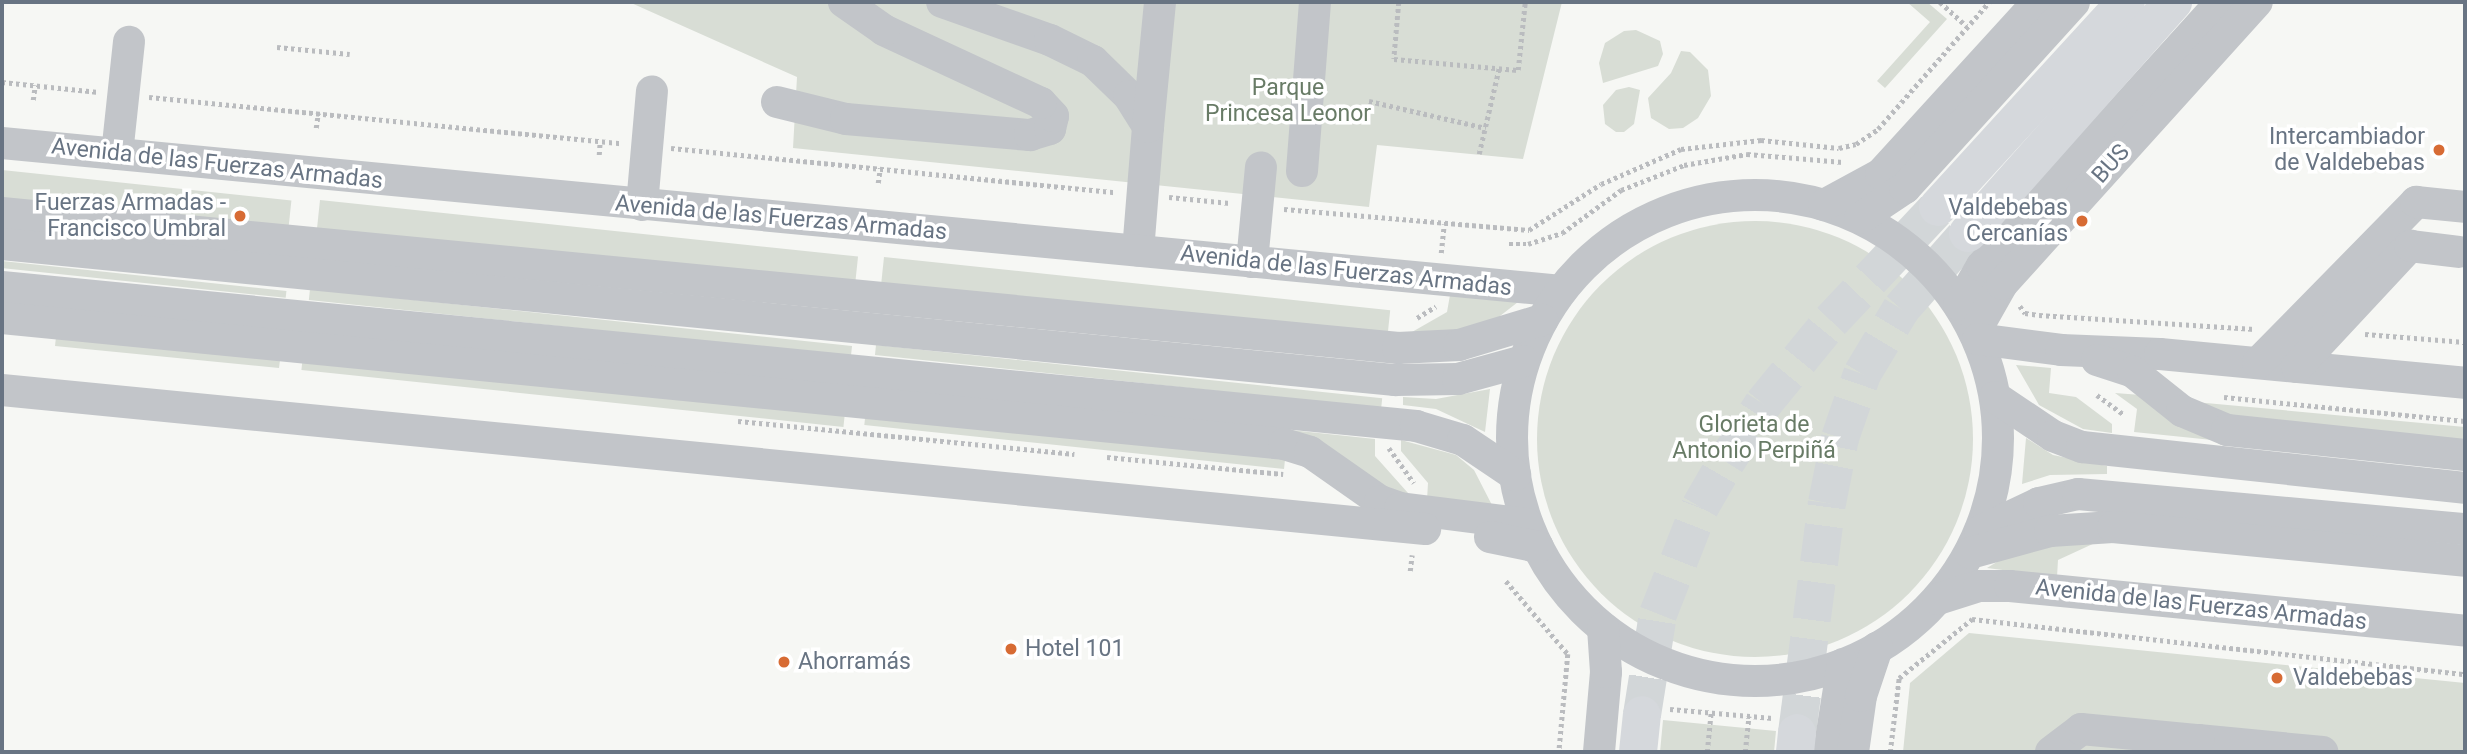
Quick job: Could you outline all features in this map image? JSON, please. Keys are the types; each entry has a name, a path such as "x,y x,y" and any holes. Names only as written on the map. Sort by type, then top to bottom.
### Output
{"main road":[{"path":"1938,207 2126,2"},
{"path":"1968,233 2173,2"},
{"path":"1638,752 1652,711"}],"street":[{"path":"777,102 846,119 1030,135 1050,129 1053,116 1041,103 884,30 844,2"},
{"path":"942,2 1093,61 1129,96 1148,127"},
{"path":"1138,251 1160,2"},
{"path":"1302,171 1315,2"},
{"path":"1824,205 1881,174 2038,2"},
{"path":"1860,218 1911,182 2074,2"},
{"path":"1959,305 1982,266 2221,2"},
{"name":"BUS","path":"1976,336 2001,284 2257,2"},
{"path":"117,154 130,42"},
{"path":"642,205 652,91"},
{"name":"Avenida de las Fuerzas Armadas","path":"2,143 1561,291"},
{"path":"1252,262 1261,167"},
{"path":"1740,195 1824,205 1860,218 1914,253 1959,305 1976,336 1996,397 1999,452 1975,542 1938,599 1877,648 1843,664 1788,678 1704,675 1651,657 1603,628 1566,591 1533,536 1515,475 1512,418 1524,361 1542,320 1561,291 1613,241 1668,211 1740,195"},
{"path":"2259,363 2416,202 2465,206"},
{"name":"Avenida de las Fuerzas Armadas","path":"2,213 1398,348 1460,345 1542,320"},
{"path":"2,244 1395,380 1458,379 1524,361"},
{"path":"2297,367 2410,246 2459,252"},
{"path":"2,287 1416,426 1463,440 1515,475"},
{"path":"2,318 1284,444 1310,452 1381,501 1400,508 1533,536"},
{"path":"1976,336 2070,350 2259,363 2465,383"},
{"path":"2070,350 2133,372 2182,411 2227,430 2465,455"},
{"path":"2,390 1506,539 1533,536"},
{"path":"1996,397 2053,436 2082,447 2465,488"},
{"path":"1975,542 2039,503 2078,494 2465,529"},
{"path":"1975,542 2050,531 2113,527 2465,561"},
{"name":"Avenida de las Fuerzas Armadas","path":"1938,599 1979,586 2010,586 2465,631"},
{"path":"1599,752 1606,672 1603,628"},
{"path":"1853,752 1861,696 1877,648"},
{"path":"1829,752 1843,664"},
{"path":"2051,752 2081,729 2187,746 2322,752"}],"path":[{"path":"1399,2 1394,58 1518,70 1525,2"},
{"path":"1940,2 1967,26"},
{"path":"2,82 1444,225 1530,230 1601,184 1681,149 1761,140 1839,148 1856,144 1878,129 1989,2"},
{"path":"277,47 350,54"},
{"path":"1479,154 1499,68"},
{"path":"33,100 35,85"},
{"path":"1369,101 1486,128"},
{"path":"316,128 317,113"},
{"path":"598,155 600,141"},
{"path":"1509,244 1528,244 1562,233 1611,196 1684,164 1747,154 1836,163 1854,160"},
{"path":"878,183 880,169"},
{"path":"1441,258 1444,225"},
{"path":"2020,294 2020,309 2025,313 2080,317 2070,350"},
{"path":"2097,395 2123,414"},
{"path":"2211,396 2465,421"},
{"path":"1389,440 1388,453 1419,489"},
{"path":"1506,581 1568,654 1559,752"},
{"path":"1890,752 1899,678 1972,619 2465,674"},
{"path":"1652,711 1749,716 1792,735"},
{"path":"1707,752 1711,712"},
{"path":"1745,752 1749,716"}],"green space":[{"name":"Parque Princesa Leonor","path":"629,2 1562,2 1523,159 1377,145 1369,207 793,148 797,77"},
{"path":"1907,2 1927,2 1947,19 1885,88 1877,81 1930,22"},
{"path":"1636,30 1660,41 1663,54 1658,66 1603,83 1599,63 1605,43 1624,31"},
{"path":"1681,51 1690,52 1708,70 1711,96 1698,118 1683,128 1669,129 1651,118 1648,98 1671,73"},
{"path":"1629,87 1640,90 1634,124 1624,132 1616,132 1605,124 1603,105 1616,90"},
{"path":"2,170 291,200 288,234 2,204"},
{"path":"320,200 858,257 854,292 316,236"},
{"name":"Glorieta de Antonio Perpiñá","path":"1755,221 1798,225 1838,238 1876,258 1909,285 1936,318 1956,356 1969,396 1973,439 1969,482 1956,522 1936,560 1909,593 1876,620 1838,640 1798,653 1755,657 1712,653 1672,640 1634,620 1601,593 1574,560 1554,522 1541,482 1537,439 1541,396 1554,356 1574,318 1601,285 1634,258 1672,238 1712,225"},
{"path":"884,257 1390,310 1387,343 881,290"},
{"path":"2,261 286,291 286,298 2,268"},
{"path":"310,289 852,346 851,357 309,300"},
{"path":"1450,295 1518,302 1482,330 1412,332 1447,312"},
{"path":"56,337 281,352 279,368 55,346"},
{"path":"876,345 1382,398 1381,408 875,355"},
{"path":"303,355 845,412 843,427 301,370"},
{"path":"2016,365 2051,368 2049,393 2076,397 2112,424 2112,433 2083,429 2039,405"},
{"path":"1490,389 1485,432 1436,409 1403,405 1403,397 1436,399"},
{"path":"2115,393 2154,396 2232,442 2134,432 2137,409"},
{"path":"2184,401 2465,427 2465,443 2219,421"},
{"path":"866,409 1286,453 1284,469 864,425"},
{"path":"1290,430 1375,439 1375,456 1408,493 1407,501"},
{"path":"2026,438 2053,455 2107,466 2107,474 2050,475 2022,484"},
{"path":"1401,440 1456,455 1474,470 1494,509 1427,500 1428,483 1401,451"},
{"path":"2097,542 2058,560 2057,577 1987,568 2026,544"},
{"path":"1969,633 2465,683 2465,752 1903,752 1910,683"},
{"path":"1663,720 1776,731 1774,752 1660,752"}],"tunnel":[{"path":"1642,715 1658,614 1700,507 1726,462 1763,404 1831,321 1938,207"},
{"path":"1797,733 1827,503 1840,438 1862,374 1901,309 1968,233"}],"place":[{"name":"Intercambiador de Valdebebas","path":"2439,150"},
{"name":"Fuerzas Armadas - Francisco Umbral","path":"240,216"},
{"name":"Valdebebas Cercanías","path":"2082,221"},
{"name":"Hotel 101","path":"1011,649"},
{"name":"Ahorramás","path":"784,662"},
{"name":"Valdebebas","path":"2277,678"}]}
